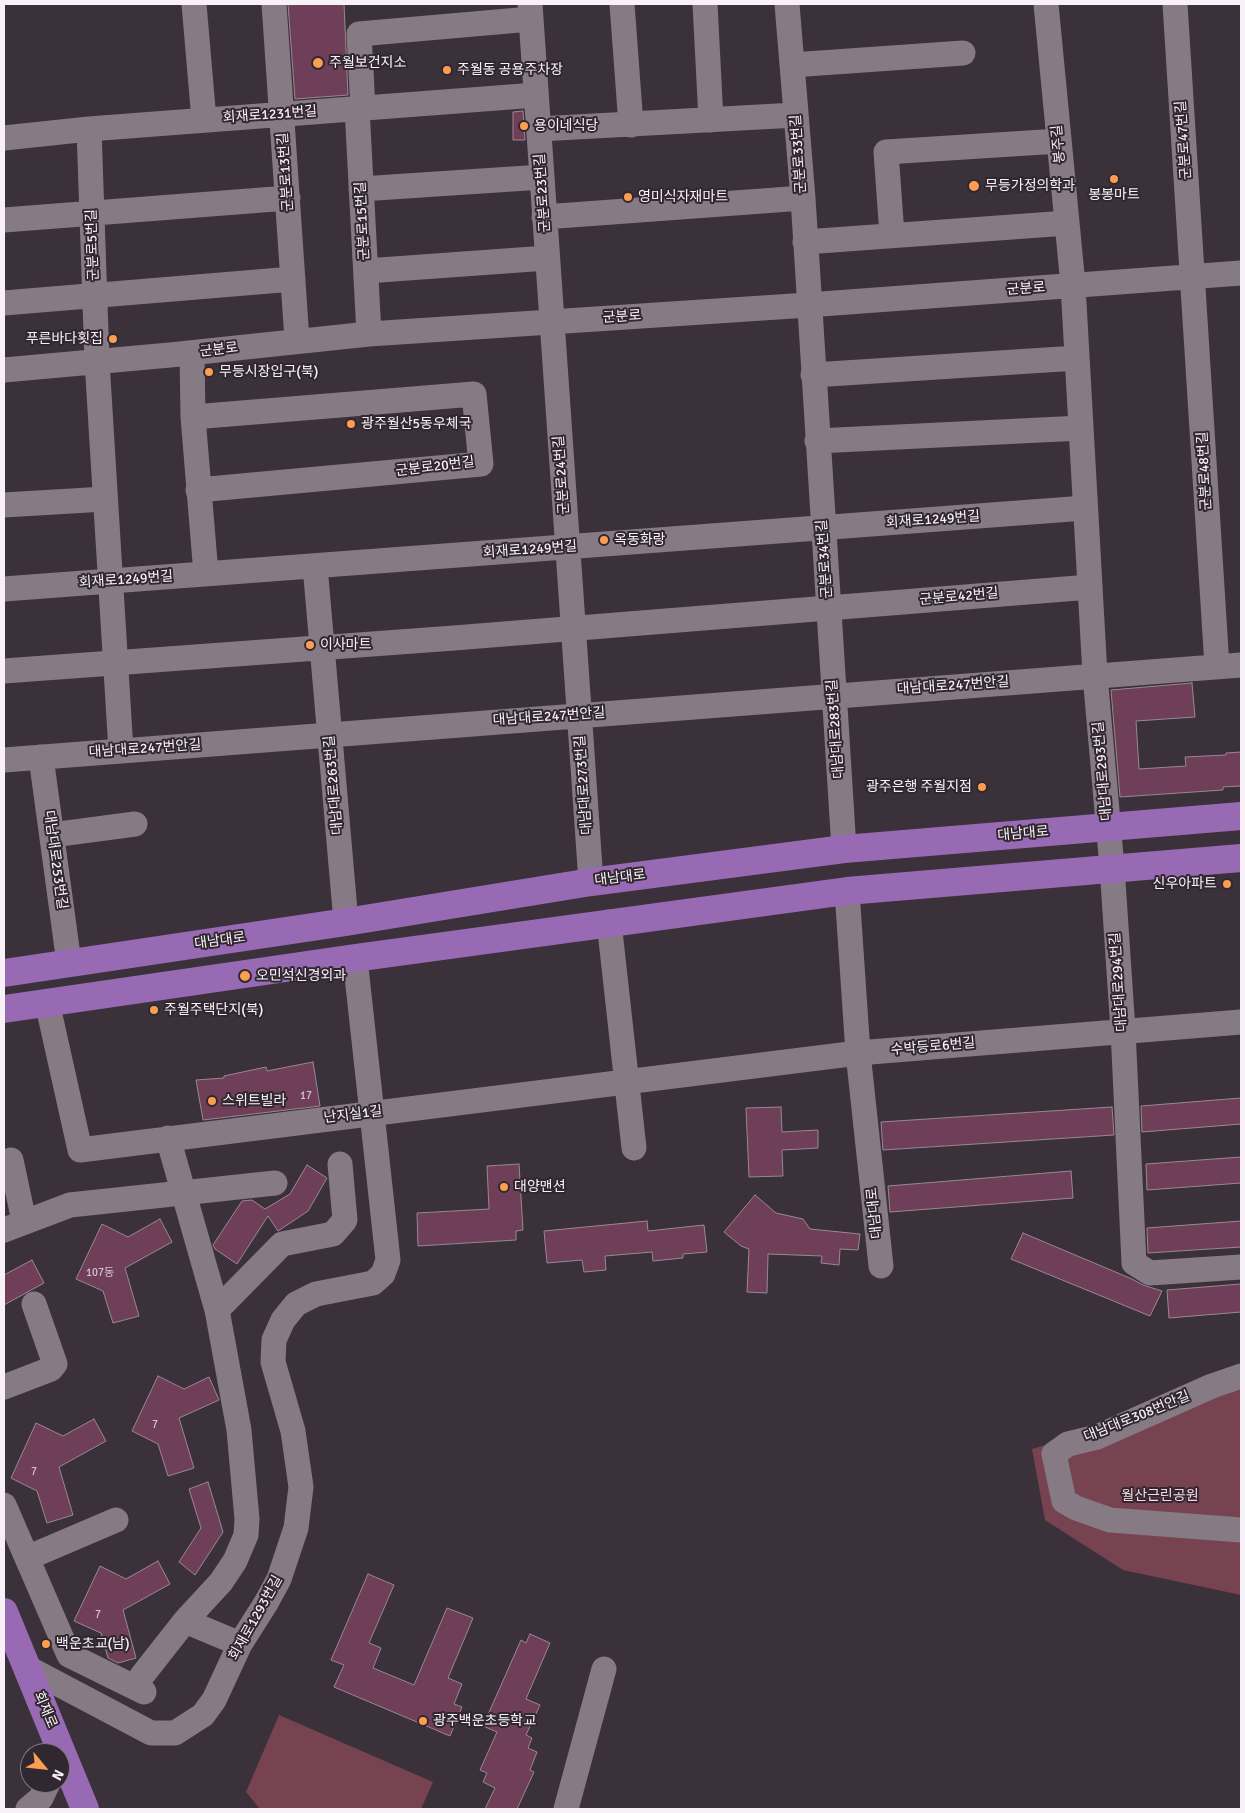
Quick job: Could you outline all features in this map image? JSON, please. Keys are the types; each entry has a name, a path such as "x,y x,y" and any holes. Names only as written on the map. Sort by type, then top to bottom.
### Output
{"main road":[{"name":"대남대로","path":"4,973 346,922 591,882 844,849 1241,816"},
{"path":"4,1009 609,922 847,890 1241,858"},
{"name":"회재로","path":"4,1612 57,1743"},
{"name":"회재로","path":"70,1774 85,1809"}],"street":[{"path":"194,4 204,120"},
{"name":"군분로13번길","path":"274,4 297,340"},
{"path":"622,4 631,125"},
{"path":"705,4 711,120"},
{"name":"군분로33번길","path":"787,4 803,198 808,305"},
{"name":"봉주길","path":"1046,4 1073,285"},
{"name":"군분로47번길","path":"1175,4 1193,276"},
{"name":"군분로15번길","path":"369,334 361,189 359,34 531,11"},
{"name":"군분로23번길","path":"531,11 551,322"},
{"path":"792,65 963,53"},
{"name":"회재로1231번길","path":"4,138 89,128 536,95"},
{"path":"539,129 796,115"},
{"name":"군분로5번길","path":"89,128 97,361 121,750"},
{"path":"892,235 886,152 1059,141"},
{"path":"361,189 542,177"},
{"path":"4,220 288,198"},
{"path":"544,217 803,198"},
{"path":"805,242 1067,223"},
{"path":"366,271 547,258"},
{"name":"군분로","path":"4,370 192,353 297,340 369,334 808,305 1241,272"},
{"name":"군분로48번길","path":"1193,276 1217,666"},
{"path":"4,303 94,294 293,279"},
{"path":"1073,285 1095,675"},
{"name":"군분로34번길","path":"573,628 828,608 808,305"},
{"name":"군분로24번길","path":"551,322 573,628"},
{"path":"192,353 193,417 206,574"},
{"path":"813,375 1077,358"},
{"name":"군분로20번길","path":"193,417 474,394 481,464 198,490"},
{"path":"817,441 1081,428"},
{"path":"10,505 105,499"},
{"name":"회재로1249번길","path":"4,589 1085,508"},
{"name":"대남대로263번길","path":"315,566 346,922"},
{"name":"군분로42번길","path":"828,608 1090,586"},
{"name":"대남대로283번길","path":"828,608 844,849"},
{"path":"4,671 573,628"},
{"name":"대남대로273번길","path":"573,628 591,882"},
{"name":"대남대로247번안길","path":"4,760 1241,664"},
{"name":"대남대로293번길","path":"1095,675 1112,867"},
{"name":"대남대로253번길","path":"41,757 70,963"},
{"path":"52,835 135,824"},
{"name":"대남대로294번길","path":"1112,867 1123,1030 1134,1263 1150,1272 1241,1267"},
{"name":"대남대로","path":"847,890 858,1053 881,1266"},
{"path":"609,922 634,1148"},
{"path":"355,958 373,1113"},
{"name":"난지실1길","path":"47,1002 80,1150 626,1082"},
{"name":"수박등로6번길","path":"626,1082 858,1053 1123,1030 1241,1022"},
{"name":"회재로1293번길","path":"28,1668 152,1733 175,1732 203,1714 214,1700 240,1644 266,1603 288,1554 296,1528 301,1487 293,1431 273,1362 274,1340 283,1320 296,1304 316,1294 373,1283 383,1274 388,1260 373,1113"},
{"path":"4,1505 69,1655 143,1684 185,1621 221,1582 235,1561 246,1535 247,1519 239,1430 217,1310 168,1138"},
{"path":"11,1160 14,1225 70,1205 274,1183"},
{"path":"217,1310 282,1244 332,1234 345,1220 340,1164"},
{"path":"4,1387 51,1370 56,1364 34,1304"},
{"name":"대남대로308번안길","path":"1241,1376 1212,1386 1097,1436 1068,1444 1054,1454 1064,1501 1076,1508 1110,1520 1241,1530"},
{"path":"27,1558 116,1520"},
{"path":"185,1621 240,1644"},
{"path":"566,1809 604,1669"},
{"path":"28,1809 41,1798 43,1793"}],"green space":[{"name":"월산근린공원","path":"1241,1388 1241,1595 1123,1570 1045,1520 1032,1449"},
{"path":"279,1715 433,1782 421,1809 260,1809 246,1792"}],"building":[{"name":"주월보건지소","path":"288,4 344,4 348,95 295,99"},
{"path":"523,111 525,140 513,140 513,112"},
{"path":"1192,683 1195,717 1136,721 1139,769 1186,766 1185,757 1226,755 1226,753 1241,752 1241,786 1223,787 1223,790 1120,797 1111,690"},
{"path":"313,1062 320,1106 203,1120 196,1080 224,1078 224,1076 266,1067 267,1071"},
{"path":"1241,1098 1241,1124 1142,1132 1141,1106"},
{"path":"781,1107 782,1132 818,1130 818,1148 782,1150 783,1176 749,1177 746,1108"},
{"path":"1112,1107 1114,1135 883,1150 881,1122"},
{"path":"1241,1157 1241,1183 1147,1190 1146,1164"},
{"name":"대양맨션","path":"519,1164 523,1230 516,1231 516,1240 418,1246 417,1213 489,1209 487,1166"},
{"path":"307,1165 327,1178 308,1211 278,1231 268,1216 237,1264 215,1249 213,1245 242,1201 252,1200 265,1209 290,1194"},
{"path":"1071,1171 1073,1198 890,1212 888,1186"},
{"path":"755,1195 776,1213 803,1219 810,1229 860,1234 858,1250 840,1249 839,1265 821,1263 822,1256 768,1254 767,1293 747,1292 749,1249 741,1246 724,1232"},
{"path":"160,1219 172,1242 125,1268 139,1316 113,1323 103,1291 76,1279 102,1224 128,1237"},
{"path":"647,1221 648,1231 704,1225 707,1252 683,1254 683,1258 653,1261 652,1252 605,1256 606,1270 584,1272 582,1260 547,1263 544,1231"},
{"path":"1241,1221 1241,1247 1148,1253 1147,1228"},
{"path":"1023,1233 1143,1285 1162,1291 1150,1316 1011,1259"},
{"path":"32,1260 44,1283 4,1305 4,1275"},
{"path":"1241,1284 1241,1312 1169,1318 1167,1290"},
{"path":"158,1376 184,1389 209,1377 219,1400 179,1418 194,1468 168,1476 158,1444 132,1431"},
{"path":"94,1419 106,1441 59,1467 73,1515 47,1523 37,1491 11,1478 36,1423 63,1436"},
{"path":"208,1482 223,1532 195,1575 179,1562 201,1528 189,1489"},
{"path":"158,1561 170,1584 123,1610 136,1658 118,1663 108,1658 101,1633 74,1621 100,1566 126,1579"},
{"name":"광주백운초등학교","path":"368,1574 394,1585 369,1643 381,1648 373,1668 414,1685 447,1608 473,1618 448,1678 462,1684 454,1704 462,1707 450,1736 334,1687 344,1665 331,1660"},
{"path":"530,1634 550,1643 526,1699 540,1705 526,1735 532,1738 528,1748 537,1752 530,1770 534,1772 517,1809 485,1809 495,1788 483,1782 487,1773 480,1770 497,1732 483,1726 521,1640 526,1643"}],"place":[{"name":"주월보건지소","path":"318,63"},
{"name":"주월동 공용주차장","path":"447,70"},
{"name":"용이네식당","path":"524,126"},
{"name":"봉봉마트","path":"1114,179"},
{"name":"무등가정의학과","path":"974,186"},
{"name":"영미식자재마트","path":"628,197"},
{"name":"푸른바다횟집","path":"113,339"},
{"name":"무등시장입구(북)","path":"209,372"},
{"name":"광주월산5동우체국","path":"351,424"},
{"name":"옥동화랑","path":"604,540"},
{"name":"이사마트","path":"310,645"},
{"name":"광주은행 주월지점","path":"982,787"},
{"name":"신우아파트","path":"1227,884"},
{"name":"오민석신경외과","path":"245,976"},
{"name":"주월주택단지(북)","path":"154,1010"},
{"name":"스위트빌라","path":"212,1101"},
{"name":"대양맨션","path":"504,1187"},
{"name":"백운초교(남)","path":"46,1644"},
{"name":"광주백운초등학교","path":"423,1721"}]}
